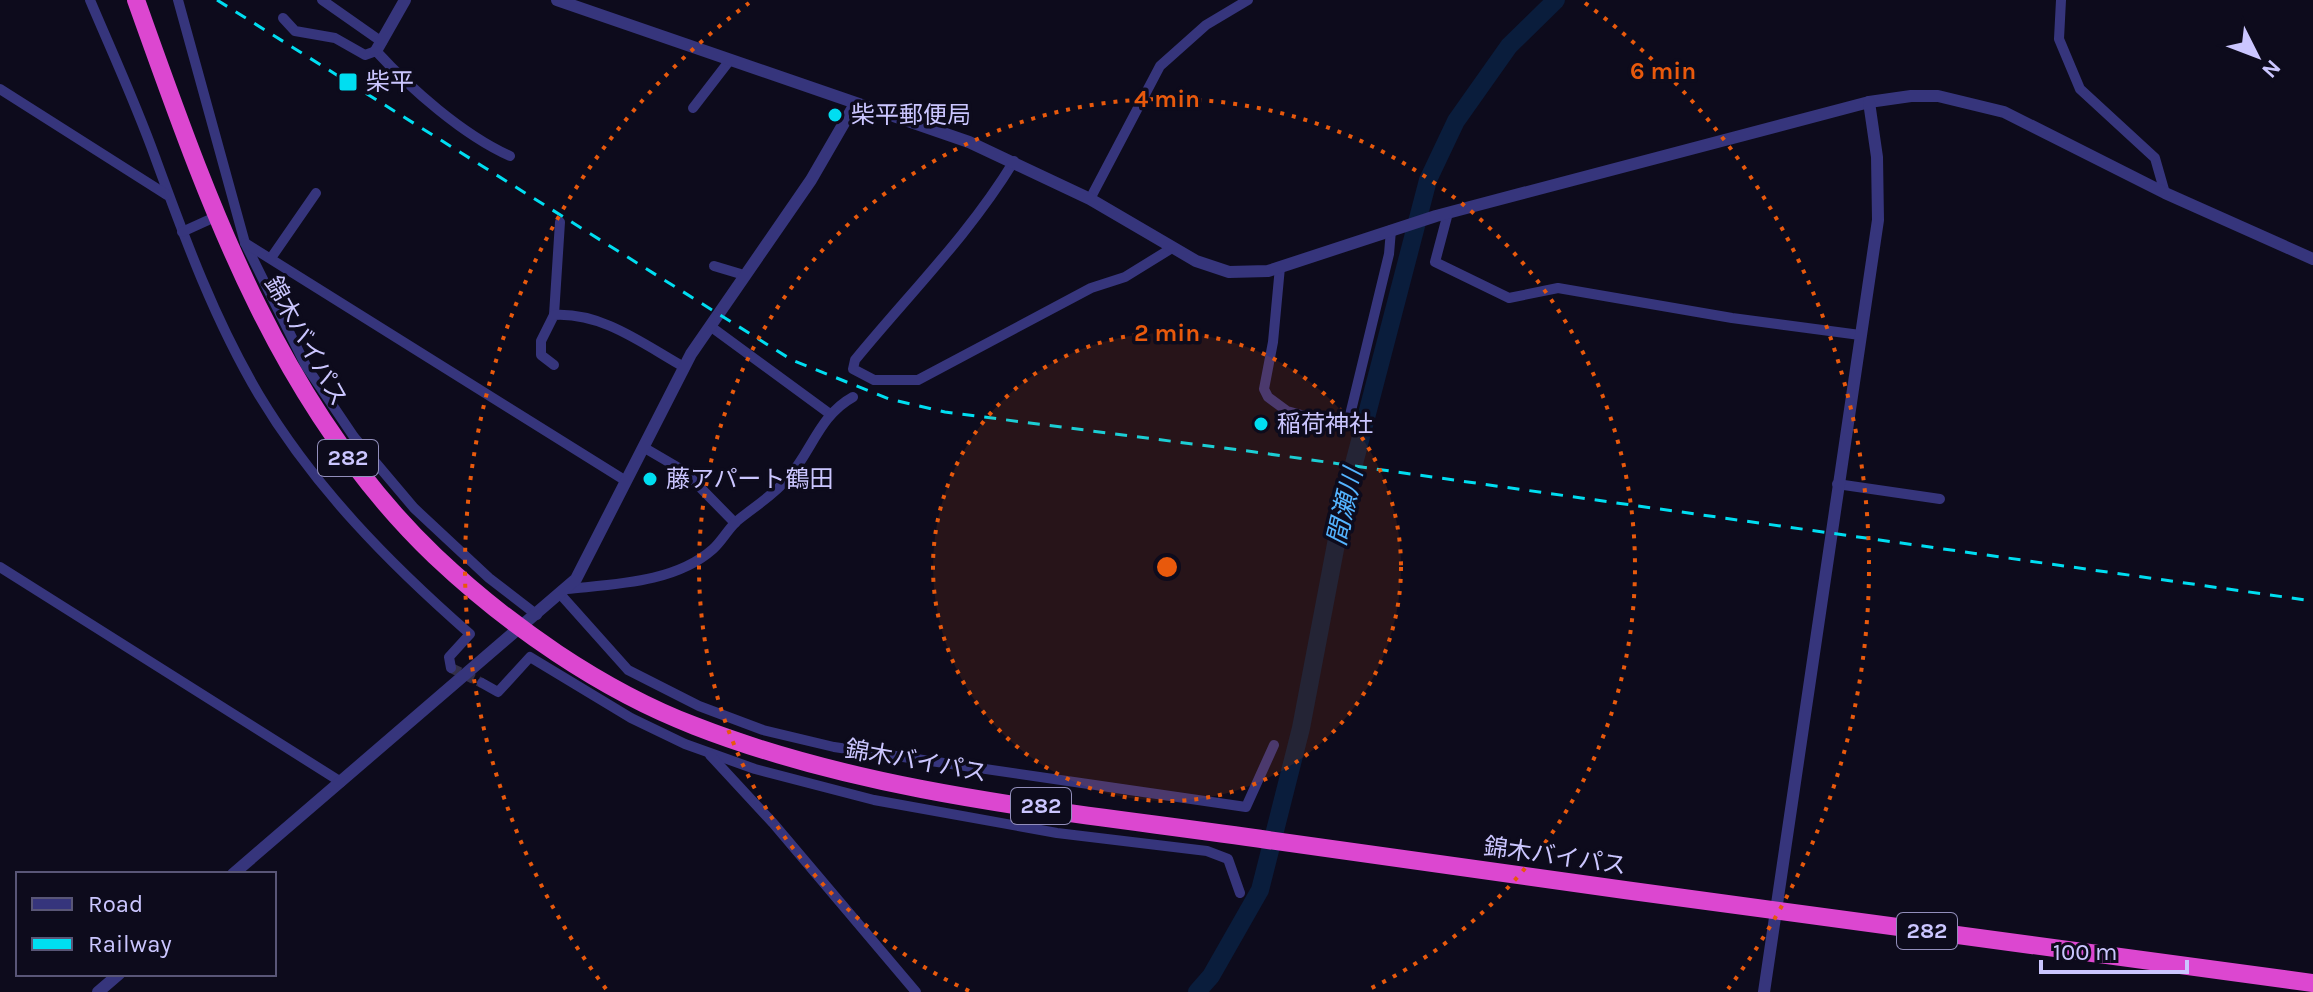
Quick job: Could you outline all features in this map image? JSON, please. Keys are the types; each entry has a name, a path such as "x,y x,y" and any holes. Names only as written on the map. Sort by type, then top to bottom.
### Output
{"highway":[{"name":"錦木バイパス","path":"136,0 215,217 237,244 283,360 313,409 367,483 436,556 476,592 531,621 598,680 654,709 751,747 827,770 877,781 1295,845 2313,983"}],"street":[{"path":"90,0 182,232 238,358 310,470 374,546 470,634 449,657 451,668"},
{"path":"178,0 237,244 271,258 626,481"},
{"path":"322,0 379,46 417,91 451,116 471,136 510,156"},
{"path":"283,18 295,31 335,38 365,55 379,46 405,0"},
{"path":"557,0 969,142 1090,199 1196,261 1229,272 1252,273 1280,267 1442,214 1869,102 1911,96 1938,96 2004,112 2165,193 2313,259"},
{"path":"1090,199 1132,114 1160,66 1206,25 1248,0"},
{"path":"2061,0 2059,39 2080,89 2155,158 2165,193"},
{"path":"693,108 730,60"},
{"path":"0,89 169,196"},
{"path":"1764,992 1878,220 1877,157 1869,102"},
{"path":"235,872 531,621 576,579 684,367 830,150 855,104"},
{"path":"1014,161 993,196 945,258 855,360 853,369 874,380 918,380 1091,288 1125,277 1172,248"},
{"path":"271,258 316,193"},
{"path":"1442,214 1435,262 1509,298 1558,288 1732,318 1860,335"},
{"path":"182,232 215,217"},
{"path":"554,365 541,355 541,341 554,315 560,222"},
{"path":"1280,267 1273,342 1264,389 1268,397 1287,411 1338,423 1349,419 1394,229"},
{"path":"714,266 744,275"},
{"path":"554,315 577,314 600,321 684,367"},
{"path":"710,326 830,414"},
{"path":"564,592 627,583 681,568 713,550 735,523 789,477 830,414 853,397"},
{"path":"643,447 684,471 735,523"},
{"path":"1837,484 1940,499"},
{"path":"0,567 341,782"},
{"path":"564,592 628,670 649,683 743,724 818,744 1246,807 1274,745"},
{"path":"482,683 498,692 530,657 622,713 709,754 874,800 1057,833 1207,851 1228,859 1240,893"},
{"path":"709,754 773,823 916,992"},
{"path":"98,992 117,976"}],"waterway":[{"name":"間瀬川","path":"1197,992 1211,976 1260,890 1301,728 1344,502 1428,180 1456,121 1509,46 1556,0"}],"tunnel":[{"path":"451,668 482,683"}],"railway":[{"path":"217,0 792,360 889,399 945,412 1255,452 2313,601"}],"place":[{"name":"柴平","path":"348,82"},
{"name":"柴平郵便局","path":"835,115"},
{"name":"稲荷神社","path":"1261,424"},
{"name":"藤アパート鶴田","path":"650,479"}]}
